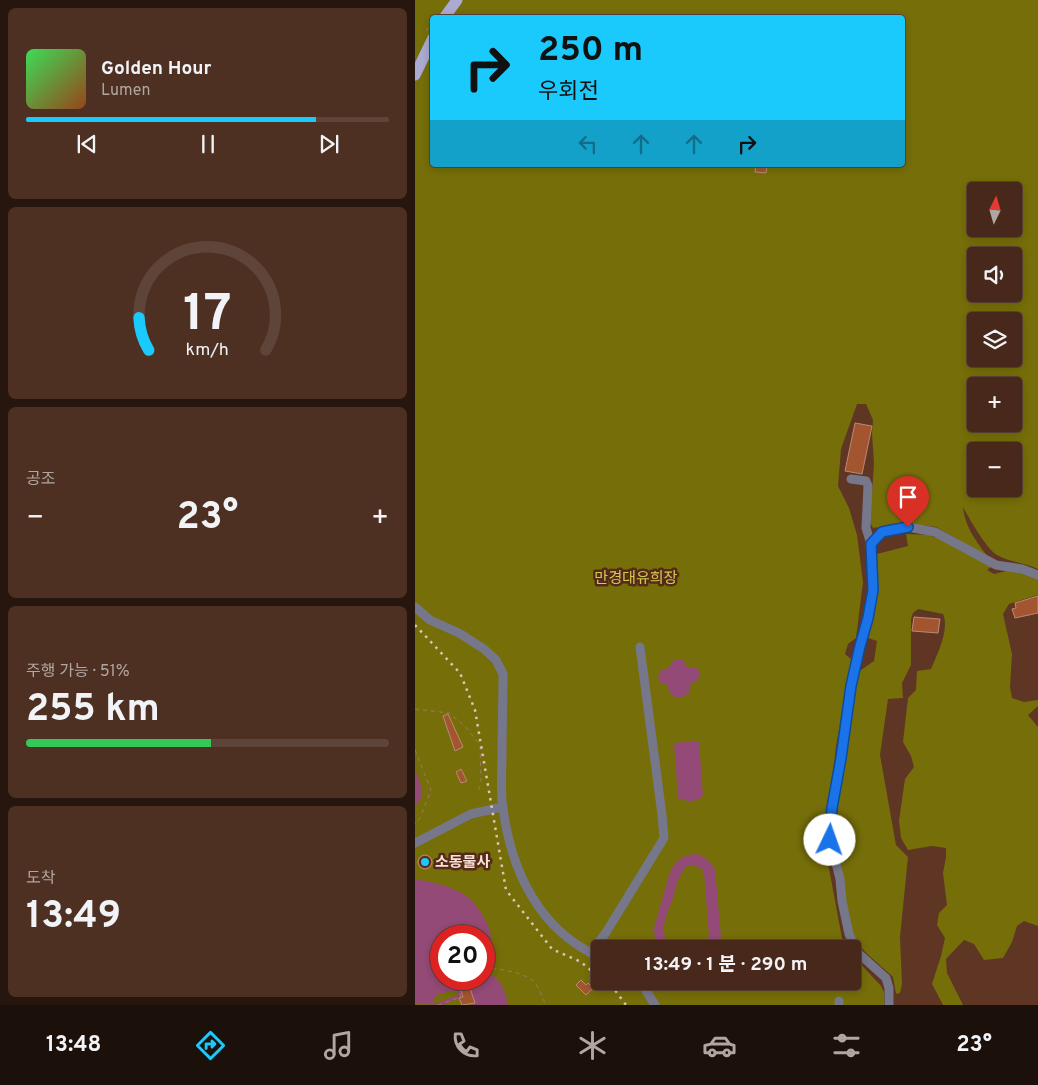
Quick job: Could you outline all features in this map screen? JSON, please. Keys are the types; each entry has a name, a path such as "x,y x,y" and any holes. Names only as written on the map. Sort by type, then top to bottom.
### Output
{"main road":[{"path":"446,15 457,0"},
{"path":"415,75 430,44"}],"street":[{"path":"851,479 866,480 868,486 866,528 871,544 873,590 851,686 832,808 830,840 840,879 842,901 849,934 857,952 886,978 889,988 889,1005"},
{"path":"871,544 882,532 908,527 935,532 996,565 1022,569 1038,575"},
{"path":"415,606 430,620 459,633 484,649 495,660 503,674 502,807 515,858 520,874 546,919 567,938 590,953 605,934 664,838 640,647"},
{"path":"415,843 471,814 502,807"},
{"path":"646,990 655,1005"}],"path":[{"path":"415,709 449,713 465,726 480,745 481,783 477,794"},
{"path":"415,750 431,790 420,818 415,824"},
{"path":"495,969 521,975 534,981 545,1005"},
{"path":"438,1005 461,996 459,990"}],"green space":[{"name":"만경대유희장","path":"415,0 1038,0 1038,569 1007,559 993,552 963,507 964,514 975,539 988,557 936,527 906,523 873,528 868,518 874,463 873,420 866,404 857,404 841,449 838,486 849,508 857,535 863,582 856,638 848,644 845,654 852,660 836,746 825,847 842,940 591,940 591,990 861,990 861,964 881,986 884,992 884,1005 415,1005"},
{"path":"906,534 929,535 948,542 992,566 987,570 994,574 1011,570 1038,579 1038,595 1009,604 1003,614 1012,654 1010,687 1012,698 1024,702 1038,700 1038,706 1028,715 1038,727 1038,926 1024,921 1017,926 1012,942 1003,958 984,960 974,944 964,940 946,959 947,973 963,1005 943,1005 932,984 945,938 937,925 939,913 947,905 943,873 946,848 932,846 908,850 901,838 899,821 905,779 914,767 911,756 903,742 908,698 916,690 917,671 931,669 936,657 944,634 945,620 943,614 918,609 913,613 911,619 911,665 902,683 903,698 888,699 880,755 896,845 908,857 900,937 902,984 900,993 896,994 893,977 865,952 861,947 861,940 856,940 853,936 835,840 839,791 858,672 874,661 877,641 868,638 878,582 877,554 908,546"}],"shaded area":[{"path":"677,659 683,660 687,667 697,668 700,674 698,680 691,683 689,693 680,698 671,694 668,685 661,683 658,678 661,670 669,668 672,662"},
{"path":"699,741 703,796 694,801 678,798 674,743"},
{"path":"415,770 422,794 415,806"},
{"path":"696,854 710,862 715,870 720,940 706,940 709,935 704,873 701,868 692,865 684,869 676,886 664,926 667,940 655,940 654,928 670,872 675,864 684,857"},
{"path":"415,879 448,887 466,896 484,917 488,925 430,925 430,990 464,990 461,991 463,997 442,1005 415,1004","holes":["447,992 457,992 458,995 434,1004 433,1000 437,995"]},
{"path":"495,977 506,994 508,1005 471,1005 475,1003 470,990 495,990"}],"building":[{"path":"756,167 767,167 766,173 755,172"},
{"path":"855,423 872,426 862,474 845,471"},
{"path":"1038,596 1038,613 1015,618 1012,609 1016,608 1015,603"},
{"path":"914,617 940,619 938,633 912,631"},
{"path":"448,714 463,747 455,751 443,716"},
{"path":"461,769 467,781 461,783 456,772"},
{"name":"소동물사","path":"422,855 428,855 432,862 428,869 422,869 418,865 418,859"},
{"path":"581,980 586,985 588,983 591,986 591,990 586,995 576,985"},
{"path":"471,990 475,1003 462,1005 459,998 463,997 461,991"}],"railway":[{"path":"415,625 460,673 475,710 506,890 552,949 581,962 591,970"},
{"path":"615,990 626,1005"}],"place":[{"name":"소동물사","path":"425,862"}],"route":[{"path":"830,840 832,808 851,686 873,590 871,544 882,532 908,527"}]}
